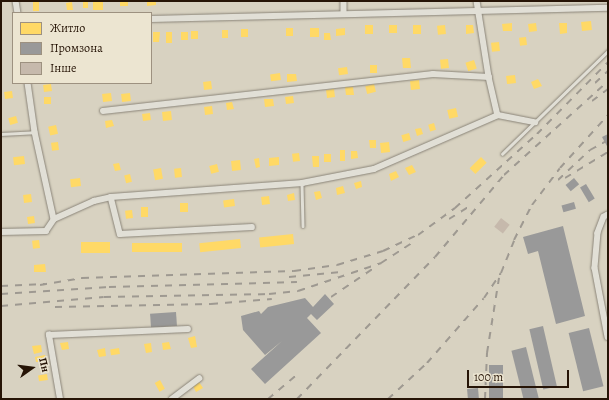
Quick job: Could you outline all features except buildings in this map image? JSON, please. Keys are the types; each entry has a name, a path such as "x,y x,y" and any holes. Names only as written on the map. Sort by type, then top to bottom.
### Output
{"street":[{"path":"16,1 18,12"},
{"path":"344,1 344,14"},
{"path":"477,1 488,77 498,114"},
{"path":"152,19 608,8"},
{"path":"103,111 433,74 488,77"},
{"path":"28,84 35,132 54,219"},
{"path":"1,232 46,231 54,219 94,201 111,197 302,183 374,169 498,114 535,122"},
{"path":"111,197 120,234 252,227"},
{"path":"608,215 604,217 598,232 595,268 608,337"},
{"path":"60,399 49,335 188,329"},
{"path":"172,399 199,379"}],"lane":[{"path":"502,154 608,51"},
{"path":"1,134 35,132"},
{"path":"302,183 303,226"}],"railway":[{"path":"40,285 82,278 294,271 337,265 383,251 418,235 455,208 537,134 608,62"},
{"path":"595,83 608,71"},
{"path":"297,399 435,257 504,175 608,81"},
{"path":"592,101 608,89"},
{"path":"388,399 427,363 484,298 501,273 514,240 532,205 560,168 608,115"},
{"path":"558,180 590,150 606,141"},
{"path":"565,178 608,152"},
{"path":"449,219 468,207"},
{"path":"1,306 104,297 269,294 298,291 381,263 415,241"},
{"path":"331,297 374,268"},
{"path":"289,277 341,272"},
{"path":"485,399 487,353 499,278"},
{"path":"1,294 109,287 297,282"},
{"path":"1,286 45,284"},
{"path":"55,307 211,304 272,299"},
{"path":"268,399 297,375"}]}
